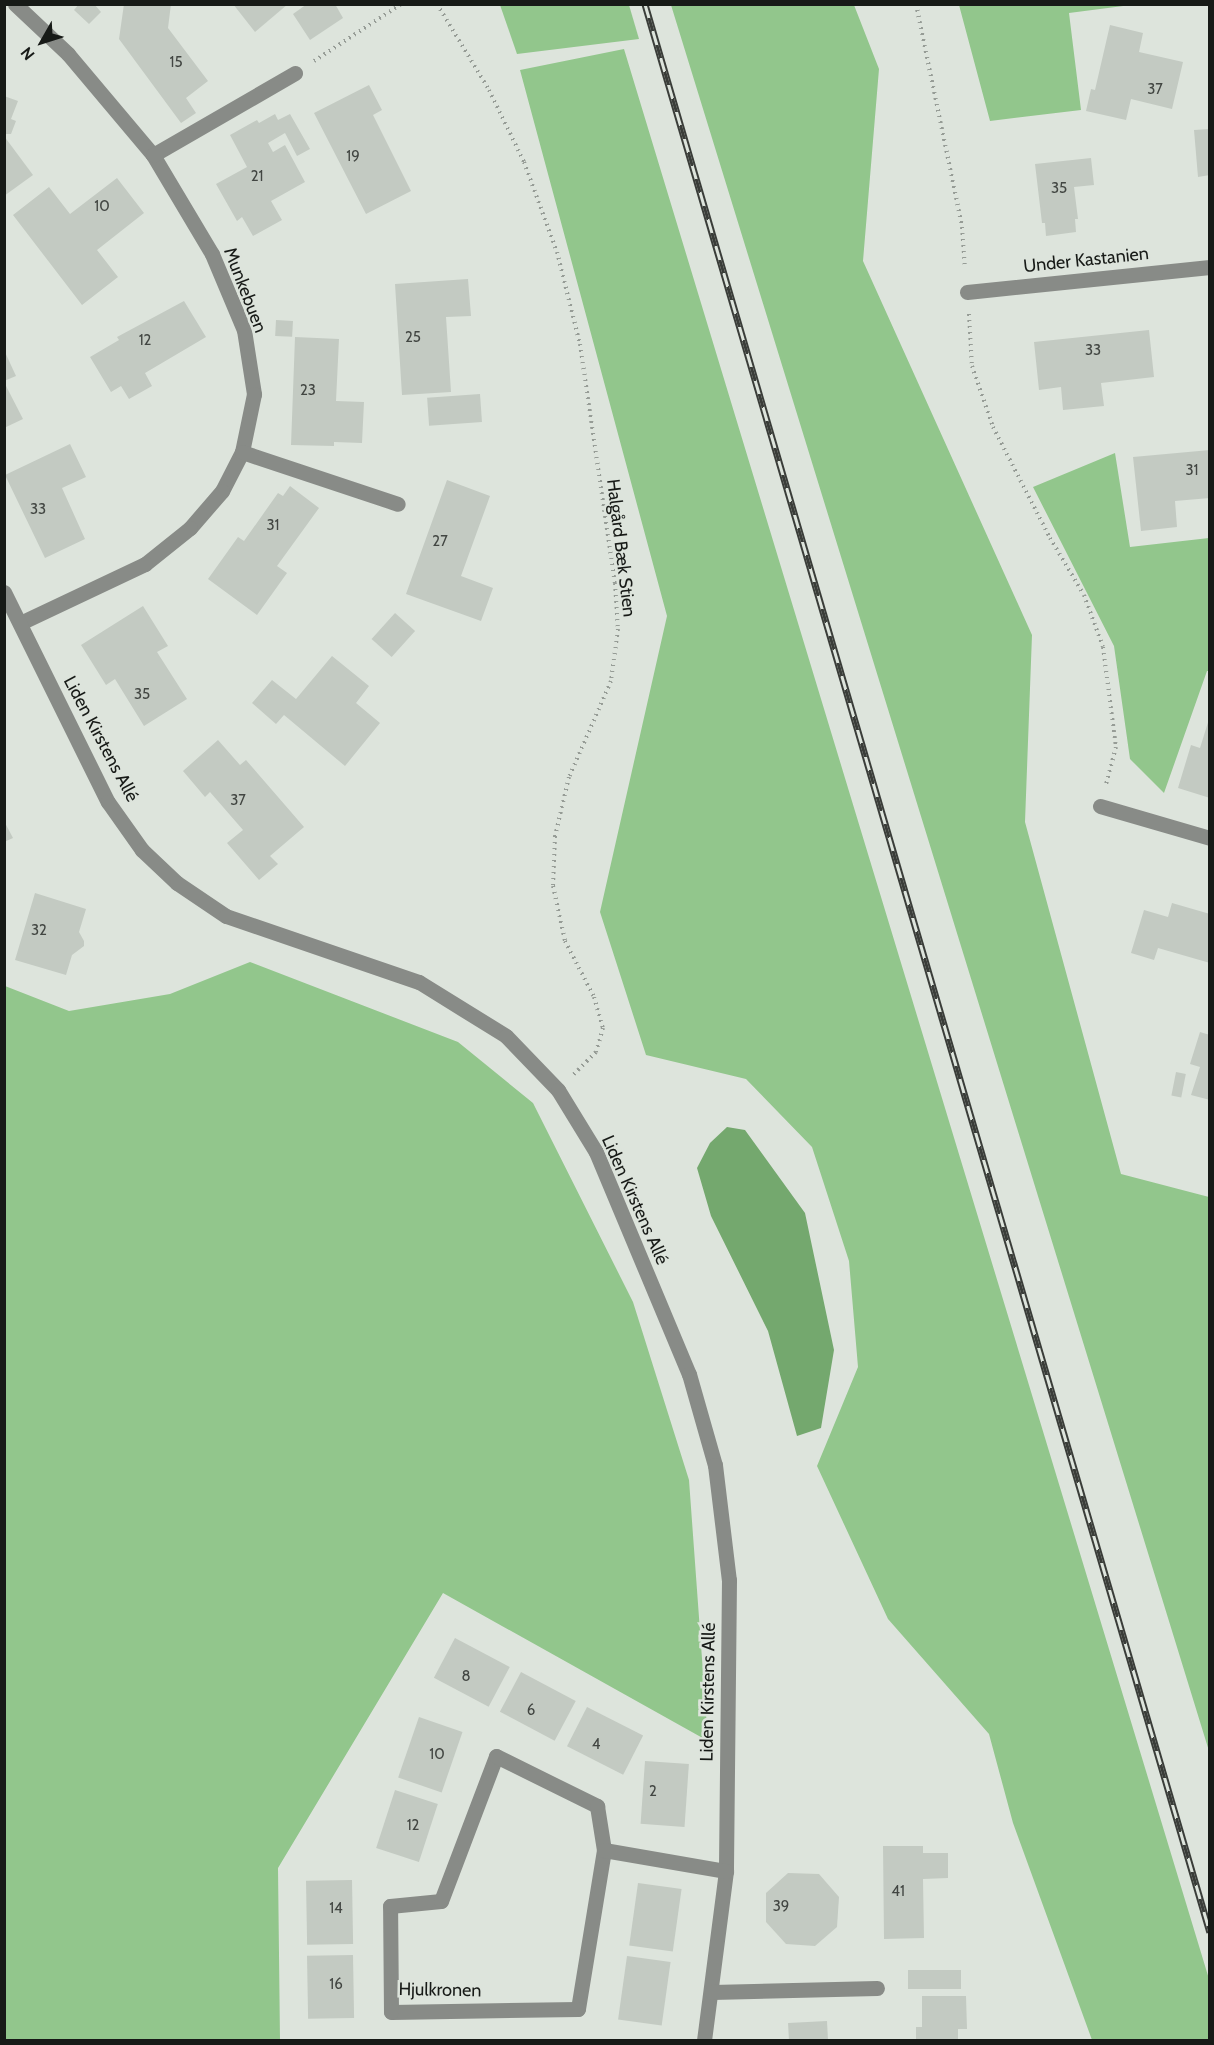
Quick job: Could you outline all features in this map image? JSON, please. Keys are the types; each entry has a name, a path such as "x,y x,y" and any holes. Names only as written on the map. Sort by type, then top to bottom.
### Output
{"street":[{"name":"Munkebuen","path":"15,4 68,54 153,155 212,254 244,330 254,394 242,452 222,491 190,528 145,564 20,623"},
{"path":"153,155 295,73"},
{"name":"Under Kastanien","path":"967,292 1209,267"},
{"path":"242,452 398,504"},
{"name":"Liden Kirstens Allé","path":"4,592 108,802 142,850 177,883 226,916 418,982 506,1036 558,1090 596,1152 689,1374 715,1465 729,1580 726,1871 704,2040"},
{"path":"1100,806 1209,838"},
{"name":"Hjulkronen","path":"496,1756 597,1806 604,1850 578,2009 391,2012 390,1906 441,1901 496,1756"},
{"path":"604,1850 726,1871"},
{"path":"712,1992 878,1988"}],"path":[{"path":"295,73 401,4"},
{"name":"Halgård Bæk Stien","path":"437,4 489,90 524,162 557,252 580,344 615,583 618,629 611,681 568,777 555,836 554,886 565,941 594,998 603,1028 596,1052 558,1090"},
{"path":"916,4 962,227 972,366 993,427 1050,538 1084,595 1103,647 1116,747 1100,806"}],"shaded area":[{"path":"500,5 629,5 639,39 517,54"},
{"path":"671,5 854,5 879,69 863,261 1032,635 1025,822 1121,1174 1209,1197 1209,1751"},
{"path":"959,5 1131,5 1069,13 1081,110 990,121"},
{"path":"624,49 1209,1979 1209,2040 1092,2040 1013,1823 989,1734 888,1619 817,1466 858,1367 849,1261 812,1147 746,1079 646,1055 600,912 667,616 520,70"},
{"path":"1115,453 1130,547 1209,538 1209,671 1207,671 1164,793 1130,759 1114,646 1033,487"},
{"path":"250,962 458,1042 533,1103 633,1302 689,1480 708,1741 443,1593 278,1868 280,2040 5,2040 5,986 69,1011 170,994"},
{"path":"727,1127 745,1130 805,1213 834,1350 821,1428 797,1436 768,1331 711,1216 697,1168 710,1143"}],"building":[{"path":"79,4 94,4 101,12 89,24 74,10"},
{"path":"124,4 171,4 168,28 208,81 186,98 196,113 181,123 119,39"},
{"path":"233,4 288,4 255,32"},
{"path":"307,4 335,4 343,18 310,40 293,14"},
{"path":"1110,25 1143,33 1139,52 1183,62 1172,109 1131,99 1126,120 1086,111 1091,89 1095,90"},
{"path":"369,85 382,110 373,115 411,191 366,214 314,113"},
{"path":"4,96 18,101 11,119 16,121 11,134 4,134"},
{"path":"275,114 278,120 290,114 310,149 297,156 285,133 268,143 273,152 285,145 305,182 271,201 282,220 253,236 242,217 237,221 216,184 247,167 230,135 257,120 259,123"},
{"path":"1210,129 1210,175 1198,177 1194,130"},
{"path":"4,136 33,175 4,196"},
{"path":"1091,158 1094,185 1074,187 1078,219 1075,219 1076,232 1046,236 1045,223 1042,223 1035,164"},
{"path":"117,178 144,213 97,250 118,277 82,305 13,215 49,187 70,214"},
{"path":"468,279 471,316 446,317 451,392 402,395 395,284"},
{"path":"184,301 206,337 145,373 152,386 129,399 121,386 111,392 90,357 119,340 117,337"},
{"path":"276,320 293,321 292,337 275,336"},
{"path":"1149,330 1154,377 1101,383 1104,406 1063,410 1061,387 1039,390 1034,342"},
{"path":"295,337 339,339 336,401 364,402 362,443 334,442 334,446 291,445"},
{"path":"4,350 16,376 4,381"},
{"path":"4,382 23,419 4,428"},
{"path":"480,394 482,422 429,426 427,398"},
{"path":"70,444 86,477 62,488 85,539 45,558 5,475"},
{"path":"1210,450 1210,498 1175,501 1177,527 1141,531 1133,457"},
{"path":"447,480 490,496 461,576 493,588 481,621 406,594"},
{"path":"290,486 319,508 277,566 287,573 257,615 208,579 238,537 244,541 278,493 283,496"},
{"path":"143,606 168,646 157,652 187,699 144,726 115,679 106,685 81,645"},
{"path":"395,613 415,631 392,657 372,639"},
{"path":"332,656 369,686 356,703 380,723 345,766 284,715 276,724 252,703 272,680 296,699"},
{"path":"1210,716 1210,798 1178,788 1191,745 1200,748"},
{"path":"218,740 240,765 246,760 304,827 270,856 278,864 259,880 227,843 243,830 210,792 205,797 183,771"},
{"path":"4,821 13,838 4,842"},
{"path":"35,893 86,909 79,932 84,946 72,955 66,975 15,960"},
{"path":"1172,903 1210,914 1210,963 1158,948 1154,960 1131,953 1144,910 1168,917"},
{"path":"1200,1032 1210,1035 1210,1100 1191,1095 1200,1067 1190,1064"},
{"path":"1176,1072 1186,1074 1181,1097 1171,1096"},
{"path":"455,1638 510,1667 489,1707 434,1678"},
{"path":"521,1672 576,1701 555,1741 500,1712"},
{"path":"587,1707 643,1736 623,1775 567,1746"},
{"path":"419,1717 462,1732 442,1792 398,1778"},
{"path":"645,1761 689,1764 684,1827 641,1824"},
{"path":"395,1790 438,1804 419,1862 376,1848"},
{"path":"883,1846 923,1846 923,1853 948,1853 948,1878 923,1879 924,1938 884,1939"},
{"path":"788,1873 819,1874 839,1897 837,1927 815,1946 786,1944 766,1922 766,1893"},
{"path":"352,1880 353,1944 307,1945 306,1881"},
{"path":"638,1883 682,1889 673,1952 629,1945"},
{"path":"353,1955 354,2018 308,2019 307,1956"},
{"path":"627,1956 671,1962 662,2026 618,2019"},
{"path":"908,1970 961,1970 961,1989 908,1989"},
{"path":"922,1996 966,1996 967,2029 958,2029 958,2040 916,2040 916,2027 922,2027"},
{"path":"827,2021 828,2040 789,2040 788,2023"}],"railway":[{"path":"645,4 1210,1932"}]}
